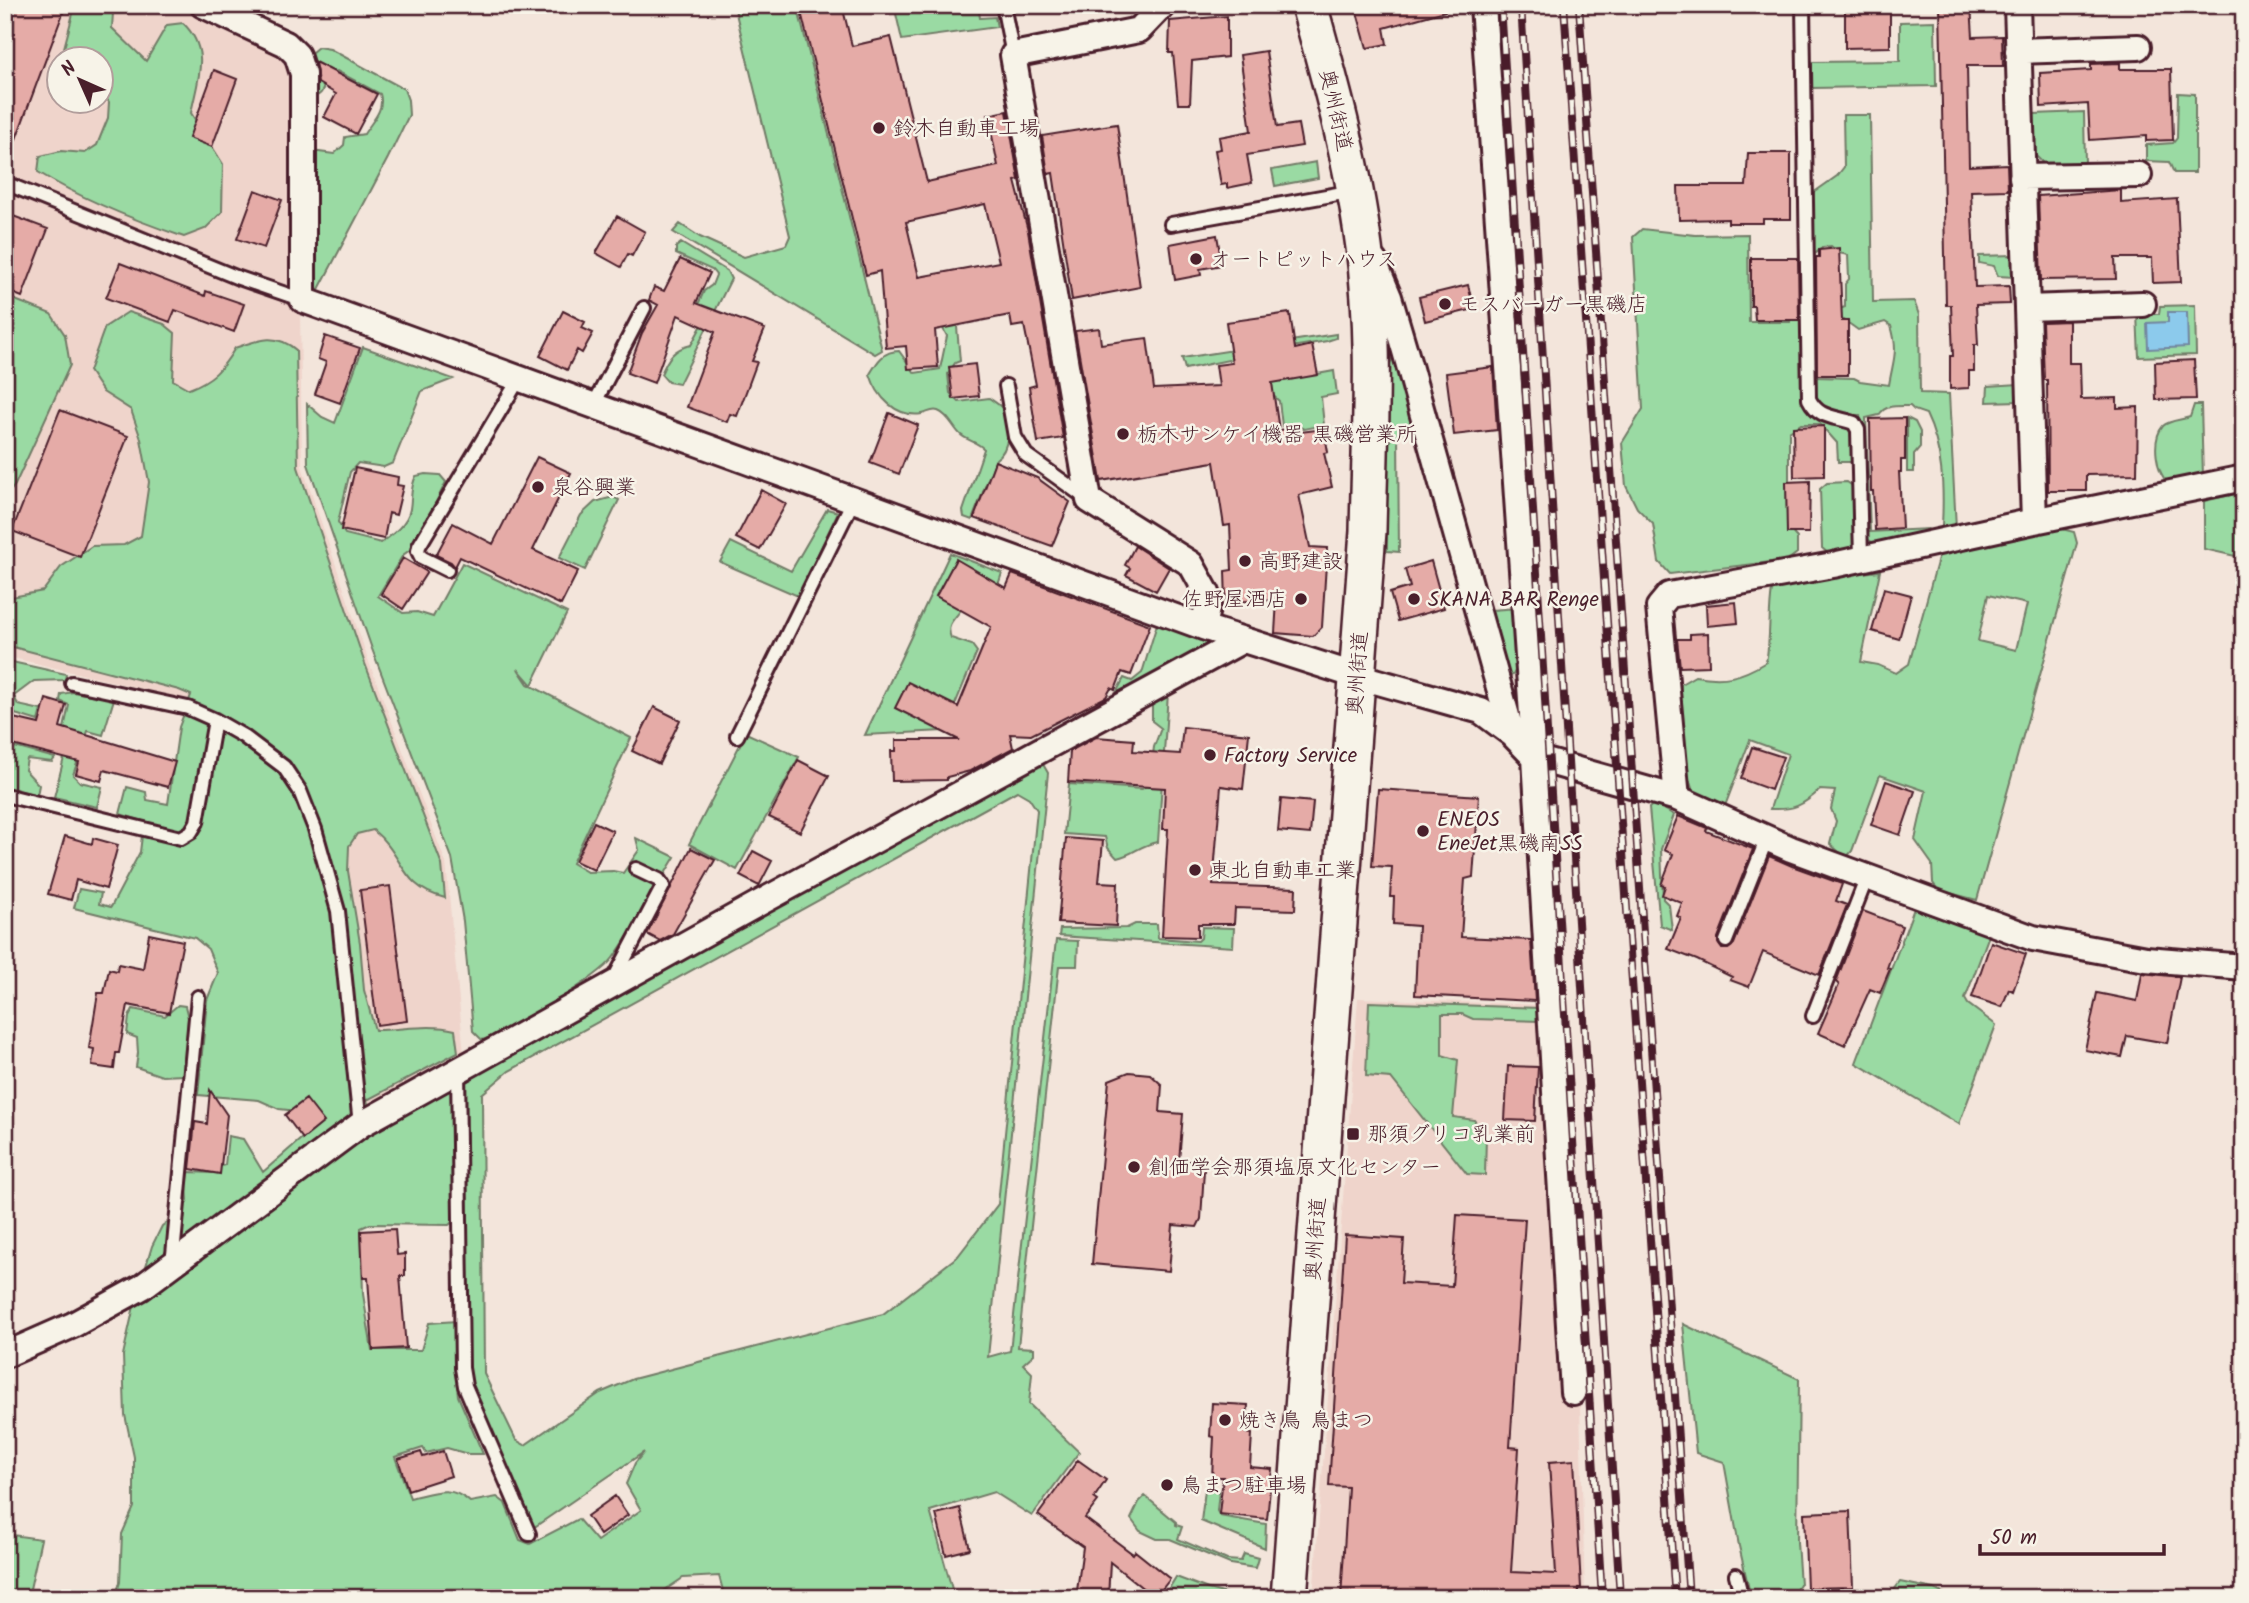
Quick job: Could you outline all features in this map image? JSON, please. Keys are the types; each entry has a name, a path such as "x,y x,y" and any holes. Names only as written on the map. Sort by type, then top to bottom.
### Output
{"main road":[{"name":"奥州街道","path":"1289,1598 1367,531 1371,368 1363,234 1329,76 1309,5"}],"street":[{"path":"203,5 286,44 297,55 303,74 303,300 1203,627 1357,676 1481,711 1512,734 1535,758 1677,798 1767,838 2033,938 2146,959 2244,967"},
{"path":"1163,5 1139,30 1013,55 1090,500 1191,564 1207,593 1208,604 1203,627"},
{"path":"1483,5 1535,758 1573,1392"},
{"path":"2017,5 2034,521"},
{"path":"2018,51 2138,47"},
{"path":"2022,177 2139,175"},
{"path":"1363,234 1389,297 1512,734"},
{"path":"2027,308 2143,304"},
{"path":"1677,798 1659,607 1669,595 1861,559 2244,478"},
{"path":"5,1355 73,1325 142,1287 360,1125 1243,640"}],"lane":[{"path":"1003,5 1013,55"},
{"path":"1803,5 1809,399 1821,414 1854,423 1858,430 1861,559"},
{"path":"5,183 236,277 303,300"},
{"path":"1171,224 1354,191"},
{"path":"593,406 644,308"},
{"path":"447,570 421,557 419,546 519,379"},
{"path":"1006,386 1015,437 1026,455 1090,500"},
{"path":"737,736 853,500"},
{"path":"72,683 188,708 215,720 243,736 284,767 300,791 315,830 338,911 360,1125"},
{"path":"5,795 181,838 191,832 197,822 215,720"},
{"path":"1726,941 1767,838"},
{"path":"610,986 663,886 659,880 636,869"},
{"path":"1814,1016 1867,877"},
{"path":"172,1265 198,998"},
{"path":"458,1069 462,1368 465,1386 529,1534"},
{"path":"1736,1575 1742,1598"}],"shaded area":[{"path":"5,5 183,5 279,49 297,72 302,466 370,665 446,863 464,1054 366,1109 206,704 5,656"},
{"path":"1358,998 1542,1005 1563,1403 1580,1405 1585,1598 1313,1598"}],"green space":[{"path":"104,5 113,13 112,28 146,61 167,25 183,23 192,33 200,54 200,65 191,113 223,164 222,212 205,229 184,237 109,209 38,172 40,156 61,151 85,153 97,145 108,116 116,116 116,46 65,46 75,6"},
{"path":"734,5 797,5 882,350 875,354 673,232 680,224 700,237 744,257 786,245 790,236"},
{"path":"894,5 910,5 912,13 951,5 978,5 980,18 995,17 997,27 902,40"},
{"path":"1935,21 1936,86 1812,88 1812,62 1900,61 1900,22"},
{"path":"318,47 330,49 404,89 409,115 318,291 315,288 311,151 334,154 344,145 345,137 364,134 377,115 381,100 380,94 337,71 326,74 322,91 307,100 305,58"},
{"path":"2178,93 2195,94 2195,173 2174,173 2169,162 2146,161 2146,145 2173,143 2177,138"},
{"path":"2084,112 2085,164 2045,165 2035,155 2034,114"},
{"path":"1843,115 1870,115 1873,302 1914,301 1919,315 1920,393 1949,394 1956,528 1946,529 1942,526 1943,497 1939,455 1926,414 1910,406 1897,406 1866,418 1870,532 1927,529 1922,537 1877,545 1867,539 1860,415 1839,413 1806,403 1814,415 1851,427 1853,462 1838,462 1837,443 1820,424 1801,424 1789,432 1789,529 1797,538 1797,553 1788,560 1670,574 1659,562 1653,524 1637,508 1626,486 1622,443 1643,409 1633,237 1642,229 1695,235 1748,234 1749,322 1790,322 1795,265 1802,265 1813,237 1813,193 1837,176 1844,167","holes":["1831,246 1839,253 1848,255 1849,279 1845,284 1845,307 1837,310 1817,310 1815,254 1823,247","1817,319 1844,320 1858,330 1885,322 1891,326 1895,350 1889,385 1854,378 1817,377"]},
{"path":"1316,162 1318,178 1275,186 1272,170"},
{"path":"681,243 727,271 731,279 679,384 668,382 661,374 672,355 691,345 702,325 691,320 704,291 712,285 716,275 712,270 676,254 676,247"},
{"path":"2014,255 2014,277 1998,276 1994,266 1979,263 1979,256"},
{"path":"5,296 51,314 65,335 70,365 15,485 5,498"},
{"path":"2195,305 2196,355 2139,357 2137,314 2159,314 2160,306"},
{"path":"128,312 164,324 175,333 173,380 189,389 216,373 235,348 259,340 274,339 289,344 296,350 298,467 364,661 442,865 445,898 419,887 384,840 373,830 357,834 349,846 348,871 360,943 364,990 375,1030 425,1027 455,1030 458,1052 367,1100 369,1107 443,1074 454,1094 454,1220 449,1225 370,1224 361,1228 363,1294 372,1350 421,1350 429,1323 456,1321 458,1396 483,1454 468,1454 447,1448 426,1453 423,1448 395,1457 410,1498 441,1491 463,1496 470,1502 497,1497 505,1503 520,1540 530,1544 578,1519 597,1541 641,1510 626,1484 635,1463 644,1452 533,1528 472,1385 469,1365 466,1073 1040,759 1048,773 988,1357 1010,1351 1056,940 1078,941 1077,966 1059,966 1018,1347 1034,1348 1034,1354 1023,1364 1032,1373 1029,1404 1079,1452 1032,1516 994,1492 930,1511 952,1589 922,1598 725,1598 719,1576 683,1578 653,1598 115,1598 120,1582 122,1534 134,1507 134,1457 125,1415 123,1355 152,1246 162,1226 180,1213 188,1200 189,1172 212,1173 214,1168 225,1165 228,1136 243,1139 263,1172 309,1132 297,1111 279,1109 259,1100 198,1095 207,1000 218,973 208,949 195,938 74,908 79,889 101,893 99,904 111,907 140,852 142,836 173,843 169,829 120,814 127,787 146,792 147,800 168,804 179,727 191,695 5,645 5,592 12,597 43,591 61,567 92,546 124,545 141,536 149,482 141,439 131,410 103,392 89,371 105,327","holes":["1017,791 1029,798 1037,810 998,1204 958,1256 883,1314 633,1379 600,1393 525,1445 516,1440 484,1374 482,1094 509,1071"]},
{"path":"952,315 957,327 960,361 955,363 948,374 950,393 959,402 989,398 1003,409 1008,429 1004,449 996,459 972,520 964,517 963,511 984,449 961,435 945,415 938,411 913,414 896,409 877,391 870,374 878,361 893,351 899,351 915,373 940,369 947,336 941,325"},
{"path":"1336,334 1336,338 1327,341 1262,352 1263,384 1334,371 1337,394 1321,397 1324,425 1304,429 1295,425 1282,426 1279,401 1233,359 1185,369 1182,358"},
{"path":"363,347 453,379 422,391 393,463 384,467 358,463 350,472 338,522 345,534 381,543 399,528 409,514 416,476 440,475 446,482 414,547 403,555 378,596 403,613 417,612 433,617 462,563 567,613 532,685 518,669 528,684 631,738 572,863 587,872 623,873 639,850 636,838 675,857 629,934 605,967 551,1004 482,1040 473,1031 463,921 452,858 372,649 308,464 307,404 322,417 335,423"},
{"path":"1393,356 1399,365 1414,430 1398,433 1399,552 1387,551 1387,372"},
{"path":"2019,384 2019,401 1987,402 1988,386"},
{"path":"2194,405 2201,405 2203,477 2169,484 2158,465 2156,448 2159,432 2169,422 2190,417"},
{"path":"1907,418 1915,422 1920,432 1920,447 1914,454 1914,472 1907,472"},
{"path":"1847,482 1854,487 1855,545 1848,551 1829,554 1822,548 1820,489 1827,483"},
{"path":"2244,492 2244,558 2204,549 2204,501"},
{"path":"613,497 619,500 585,570 559,558 581,515 595,502"},
{"path":"827,509 838,512 798,596 720,562 731,542 791,571"},
{"path":"2062,529 2074,532 2077,543 1977,900 1938,890 1933,883 1932,864 1915,840 1926,791 1880,775 1852,851 1846,858 1830,844 1836,821 1831,809 1835,791 1820,790 1797,806 1770,809 1788,754 1750,740 1725,806 1693,791 1681,738 1681,684 1695,676 1723,678 1740,675 1766,662 1772,590 1785,581 1880,571 1861,662 1878,665 1896,673 1909,664 1939,555 2035,532","holes":["1988,595 2027,604 2016,650 1978,641"]},
{"path":"950,553 1002,573 994,597 969,593 950,626 951,638 972,645 977,652 944,731 865,735"},
{"path":"1518,608 1521,659 1513,675 1505,678 1491,610"},
{"path":"1157,624 1208,643 1205,652 1125,695 1117,691 1124,678 1132,681 1142,673"},
{"path":"12,662 66,674 65,680 34,681 14,696 18,705 41,710 38,721 5,711 5,686"},
{"path":"73,692 114,699 103,735 88,731 73,775 80,782 102,787 97,807 54,797 65,754 59,752 69,705 60,701 61,694"},
{"path":"1168,693 1158,842 1117,858 1108,848 1105,837 1064,834 1069,784 1142,789 1149,783 1154,747 1161,728 1152,721 1152,703"},
{"path":"746,733 799,757 737,870 689,844"},
{"path":"11,746 55,758 52,762 27,759 25,770 39,785 37,795 5,787 5,762"},
{"path":"1654,803 1674,815 1661,849 1663,899 1669,905 1672,930 1660,925 1649,808"},
{"path":"1916,903 1985,928 1989,935 1965,999 1996,1025 1959,1124 1856,1063"},
{"path":"1135,924 1157,924 1158,938 1198,941 1202,927 1234,928 1233,947 1059,936 1060,929 1127,928"},
{"path":"1369,1002 1540,1008 1539,1021 1473,1019 1462,1014 1442,1014 1442,1055 1458,1060 1453,1117 1474,1120 1486,1136 1485,1175 1467,1174 1391,1078 1366,1076"},
{"path":"178,1005 185,1006 188,1018 184,1075 162,1076 136,1067 137,1038 127,1034 133,1009 165,1016"},
{"path":"1683,1324 1799,1379 1797,1542 1800,1584 1790,1598 1751,1598 1724,1462 1696,1453"},
{"path":"1205,1490 1219,1491 1217,1511 1220,1516 1266,1524 1265,1548 1201,1521"},
{"path":"1145,1496 1176,1522 1176,1525 1182,1527 1178,1539 1227,1560 1241,1561 1244,1554 1258,1558 1255,1568 1230,1564 1170,1539 1157,1539 1140,1531 1131,1519"},
{"path":"5,1534 41,1539 28,1598 5,1598"},
{"path":"1176,1577 1208,1589 1242,1598 1163,1598"},
{"path":"1900,1582 1934,1589 1953,1598 1888,1598"}],"water":[{"path":"2168,312 2187,312 2188,347 2148,349 2147,323 2168,322"}],"building":[{"path":"5,5 66,5 51,46 46,46 46,59 7,163"},
{"path":"827,5 842,5 852,46 891,37 927,182 998,166 988,115 1007,111 1019,180 1015,181 1028,231 1063,438 1038,442 1029,387 1036,385 1024,325 1012,327 1010,315 935,330 938,367 908,369 906,346 886,348 880,271 866,275 801,12","holes":["985,204 999,262 919,277 906,222"]},
{"path":"1355,5 1444,5 1445,11 1384,28 1387,44 1367,48"},
{"path":"1845,5 1890,5 1890,47 1845,48"},
{"path":"1940,5 1971,5 1973,37 2002,36 2003,66 1967,66 1969,166 2007,164 2008,190 1971,191 1975,287 2009,286 2010,304 1976,305 1978,345 1974,345 1974,371 1969,371 1969,388 1950,389 1950,356 1953,356 1951,305 1946,305"},
{"path":"1227,16 1227,57 1192,61 1190,104 1178,104 1173,53 1169,53 1170,21"},
{"path":"1266,51 1277,127 1298,124 1302,146 1247,155 1252,183 1227,188 1227,184 1221,185 1215,150 1221,149 1219,137 1251,131 1240,55"},
{"path":"315,62 377,94 356,134 324,117 336,94 318,83"},
{"path":"2120,63 2120,69 2171,69 2173,140 2146,141 2146,136 2090,140 2088,104 2041,107 2040,73 2091,70 2091,64"},
{"path":"214,70 237,79 212,147 189,138"},
{"path":"1117,124 1140,287 1072,300 1053,173 1048,174 1042,136"},
{"path":"1748,153 1791,153 1791,219 1763,219 1763,223 1728,223 1728,219 1679,220 1678,186 1746,186"},
{"path":"255,190 282,200 264,248 237,239"},
{"path":"2121,190 2121,203 2177,199 2181,282 2153,283 2152,258 2115,258 2116,279 2041,280 2038,196"},
{"path":"5,213 48,229 22,297 5,290"},
{"path":"617,216 645,232 632,256 628,254 621,267 596,253"},
{"path":"1217,235 1222,265 1200,269 1201,275 1175,280 1170,244"},
{"path":"1839,248 1842,321 1848,321 1848,375 1817,375 1816,257 1819,257 1819,250"},
{"path":"1751,258 1798,258 1799,320 1755,320 1754,306 1751,306"},
{"path":"680,259 710,273 696,303 765,329 752,361 757,362 737,416 730,414 727,422 687,407 715,332 678,315 654,383 627,373 642,333 658,305 649,300 654,287 664,291"},
{"path":"120,263 205,296 206,291 244,304 234,332 175,310 170,322 106,298"},
{"path":"1468,285 1474,309 1425,321 1419,297"},
{"path":"563,311 585,322 582,328 593,333 582,353 577,350 567,370 540,356"},
{"path":"1290,313 1295,349 1312,345 1318,375 1272,383 1279,430 1300,427 1301,432 1324,429 1328,452 1324,453 1332,487 1299,495 1310,547 1327,548 1322,627 1313,636 1275,633 1277,600 1226,602 1225,571 1232,570 1230,525 1224,526 1214,462 1101,481 1075,331 1099,328 1101,344 1147,338 1154,389 1219,386 1216,365 1232,363 1226,322"},
{"path":"2069,321 2069,363 2080,363 2081,399 2117,398 2117,408 2138,407 2137,474 2086,475 2086,491 2048,491 2047,380 2044,380 2042,322"},
{"path":"325,336 360,348 340,403 315,394 326,362 318,359"},
{"path":"2194,360 2196,399 2156,400 2155,362"},
{"path":"975,364 979,396 953,399 949,367"},
{"path":"1493,367 1497,430 1454,435 1446,373"},
{"path":"60,410 128,436 80,557 12,531"},
{"path":"889,413 918,425 899,474 870,463"},
{"path":"1905,418 1905,460 1901,460 1899,472 1902,528 1875,530 1871,491 1870,419"},
{"path":"1824,426 1824,476 1794,477 1793,427"},
{"path":"537,457 571,473 533,550 578,571 561,605 460,557 455,567 436,555 453,523 493,544"},
{"path":"995,461 1037,478 1070,502 1052,546 974,518"},
{"path":"355,468 398,477 397,485 403,486 396,515 389,513 384,539 341,530"},
{"path":"1810,481 1809,533 1787,533 1786,482"},
{"path":"761,490 786,504 760,550 736,538"},
{"path":"1135,546 1169,568 1156,591 1126,575 1130,568 1125,565"},
{"path":"403,558 427,572 403,609 381,594"},
{"path":"956,559 1006,588 1012,574 1150,625 1131,675 1122,672 1115,690 1111,688 1106,697 1031,735 1010,734 1013,748 970,771 947,777 947,780 892,781 891,751 896,751 896,740 959,740 895,708 908,682 958,707 991,627 936,596"},
{"path":"1431,561 1444,608 1398,621 1390,593 1410,587 1405,569"},
{"path":"1884,588 1911,595 1899,639 1872,631"},
{"path":"1736,602 1738,623 1707,626 1706,605"},
{"path":"1708,633 1709,666 1680,667 1677,639 1690,639 1690,634"},
{"path":"46,699 66,705 60,727 175,762 168,787 104,770 101,781 76,774 79,762 5,743 5,716 39,724"},
{"path":"654,707 680,720 659,764 632,751"},
{"path":"1183,727 1249,734 1243,789 1221,786 1213,885 1296,888 1295,910 1235,908 1234,924 1198,924 1198,937 1162,936 1168,829 1163,829 1165,788 1068,782 1070,751 1096,737 1134,740 1133,751 1180,754"},
{"path":"1752,747 1783,757 1771,790 1741,779"},
{"path":"798,760 829,776 800,832 769,817"},
{"path":"1886,781 1915,791 1900,835 1871,825"},
{"path":"1378,789 1479,796 1473,877 1465,879 1461,937 1531,940 1535,1001 1415,995 1418,926 1393,924 1394,897 1390,897 1392,867 1372,866"},
{"path":"1281,799 1313,802 1310,834 1278,831"},
{"path":"1678,816 1707,828 1706,831 1753,849 1718,938 1722,949 1728,949 1734,944 1769,856 1842,884 1836,901 1847,905 1819,975 1763,952 1749,987 1730,980 1732,977 1697,960 1668,949 1681,918 1677,916 1682,903 1662,895 1665,886 1661,885 1673,854 1664,850"},
{"path":"594,822 613,831 594,870 575,861"},
{"path":"65,836 92,844 93,838 118,845 106,889 76,880 71,900 48,894"},
{"path":"1066,838 1103,841 1099,882 1118,883 1116,926 1058,923"},
{"path":"691,848 715,860 673,934 660,941 647,934"},
{"path":"753,851 772,861 759,886 740,876"},
{"path":"390,886 407,1021 377,1025 360,890"},
{"path":"1863,911 1902,926 1880,993 1870,989 1845,1045 1818,1033 1839,985 1836,982"},
{"path":"149,934 183,941 169,1013 128,1005 114,1069 92,1066 94,1049 89,1048 98,993 104,993 109,969 117,971 118,964 143,969"},
{"path":"1991,942 2026,954 2013,991 2009,989 2002,1007 1972,997"},
{"path":"2142,973 2180,977 2167,1043 2127,1036 2122,1057 2085,1050 2097,993 2137,1001"},
{"path":"1508,1066 1538,1067 1535,1121 1505,1120"},
{"path":"1129,1072 1150,1074 1162,1085 1160,1112 1183,1114 1179,1161 1196,1161 1202,1164 1204,1170 1201,1219 1197,1227 1173,1225 1169,1271 1092,1264 1109,1080"},
{"path":"210,1090 227,1115 220,1174 190,1169 195,1122 207,1124"},
{"path":"306,1099 324,1122 303,1139 285,1115"},
{"path":"1457,1215 1525,1219 1510,1447 1519,1448 1511,1572 1556,1574 1549,1462 1574,1460 1581,1588 1579,1598 1341,1598 1348,1487 1329,1486 1345,1235 1404,1239 1401,1283 1452,1286"},
{"path":"395,1229 397,1255 405,1254 405,1276 400,1276 406,1348 373,1350 368,1278 363,1278 361,1231"},
{"path":"1212,1403 1248,1405 1246,1433 1252,1434 1250,1467 1272,1469 1267,1519 1219,1514 1223,1477 1212,1477"},
{"path":"443,1451 451,1476 408,1490 398,1459 421,1452 423,1457"},
{"path":"1078,1460 1106,1480 1094,1498 1098,1501 1085,1518 1133,1554 1135,1551 1170,1579 1155,1598 1110,1562 1108,1598 1076,1598 1083,1547 1038,1515"},
{"path":"615,1496 628,1515 600,1535 587,1516"},
{"path":"960,1508 970,1549 946,1555 936,1514"},
{"path":"1850,1511 1853,1587 1807,1588 1804,1513"}],"railway":[{"path":"1501,5 1602,1598"},
{"path":"1521,5 1620,1598"},
{"path":"1564,5 1675,1598"},
{"path":"1579,5 1689,1598"}],"place":[{"name":"鈴木自動車工場","path":"879,128"},
{"name":"オートピットハウス","path":"1196,259"},
{"name":"モスバーガー黒磯店","path":"1445,304"},
{"name":"栃木サンケイ機器 黒磯営業所","path":"1123,434"},
{"name":"泉谷興業","path":"538,487"},
{"name":"高野建設","path":"1245,561"},
{"name":"佐野屋酒店","path":"1301,599"},
{"name":"SKANA BAR Renge","path":"1414,599"},
{"name":"Factory Service","path":"1210,755"},
{"name":"ENEOS EneJet黒磯南SS","path":"1423,831"},
{"name":"東北自動車工業","path":"1195,870"},
{"name":"那須グリコ乳業前","path":"1353,1134"},
{"name":"創価学会那須塩原文化センター","path":"1134,1167"},
{"name":"焼き鳥 鳥まつ","path":"1225,1420"},
{"name":"鳥まつ駐車場","path":"1167,1485"}]}
